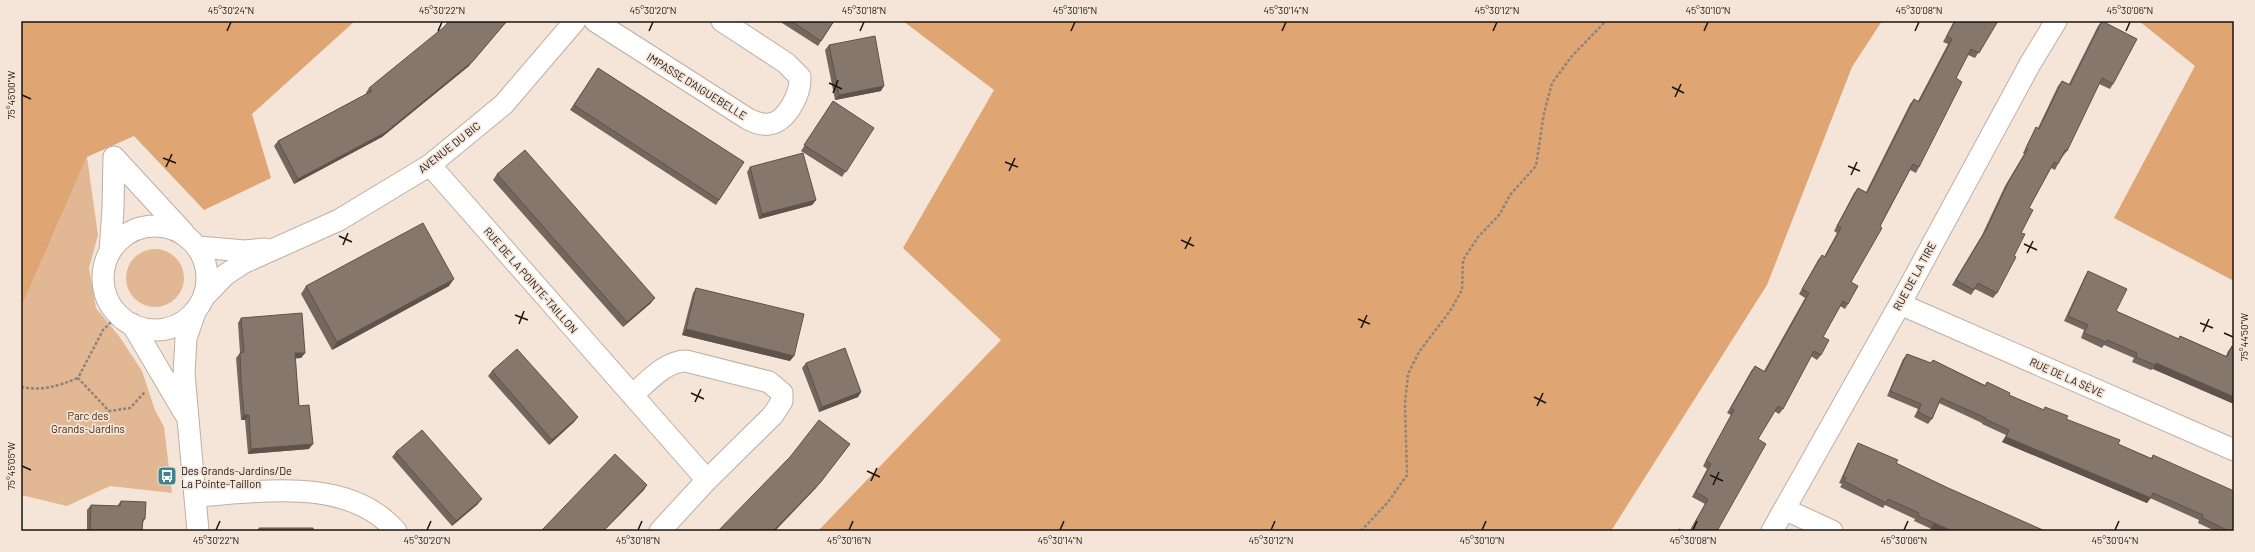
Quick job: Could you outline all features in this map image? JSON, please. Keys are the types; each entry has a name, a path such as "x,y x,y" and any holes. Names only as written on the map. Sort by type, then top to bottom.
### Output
{"street":[{"name":"AVENUE DU BIC","path":"199,305 225,275 243,264 274,248 339,220 430,165 504,104 575,21"},
{"name":"IMPASSE D'AIGUEBELLE","path":"595,21 748,119 768,125 777,122 798,93 800,77 786,63 722,21"},
{"name":"RUE DE LA TIRE","path":"1772,531 1900,304 2030,64 2056,21"},
{"path":"189,420 125,320 108,301 104,285 104,268 110,252 114,157 192,241 206,263 207,280 186,338 184,353 198,531"},
{"name":"RUE DE LA POINTE-TAILLON","path":"430,165 707,480"},
{"path":"110,252 126,236 136,229 152,225 170,227 192,241"},
{"name":"AVENUE DU BIC","path":"192,241 245,251 274,248"},
{"name":"RUE DE LA SÈVE","path":"1900,304 2234,450"},
{"path":"125,320 148,330 165,329 181,323 199,305"},
{"path":"632,395 668,365 676,361 686,361 769,382 777,387 782,393 779,408 707,480 660,531"},
{"path":"196,496 314,491 355,502 375,512 396,531"},
{"path":"1784,509 1832,531"}],"path":[{"path":"1361,531 1388,502 1407,474 1405,404 1408,374 1418,352 1450,311 1462,290 1463,260 1478,237 1500,214 1510,195 1536,166 1544,113 1552,83 1572,56 1606,21"},
{"path":"21,387 35,390 54,388 78,378 83,364 103,330 125,320"},
{"path":"78,378 110,412 130,408 145,392"}],"green space":[{"name":"Parc des Grands-Jardins","path":"87,157 98,235 89,268 96,308 119,336 142,371 155,410 164,427 172,493 110,486 67,506 21,495 21,308"},
{"path":"149,249 161,249 171,253 180,262 184,272 184,284 176,299 161,307 149,307 139,303 130,294 126,284 126,272 130,262 139,253"}],"shaded area":[{"path":"21,21 355,21 252,114 271,178 204,210 134,136 87,157 21,308"},
{"path":"903,21 1882,21 1852,67 1767,285 1611,531 818,531 1001,340 903,248 994,90"},
{"path":"2139,21 2234,21 2234,281 2114,218 2195,66"}],"building":[{"path":"449,21 507,21 473,61 386,132 298,179 278,141 372,91 369,88 444,27"},
{"path":"791,21 834,21 821,41"},
{"path":"1955,21 1998,21 1979,53 1971,49 1956,78 1962,82 1919,167 1913,164 1880,226 1882,228 1851,282 1858,286 1848,304 1843,301 1823,337 1829,340 1821,355 1814,351 1783,409 1778,406 1758,439 1766,444 1717,531 1690,531 1708,499 1696,492 1711,464 1706,461 1734,410 1731,408 1755,366 1765,372 1809,293 1802,289 1822,255 1825,257 1841,228 1837,226 1858,188 1867,193 1914,99 1919,102 1952,39 1947,36"},
{"path":"2102,21 2137,39 2113,84 2102,78 2067,151 2065,150 2058,164 2054,162 2029,208 2033,210 2021,233 2025,234 2014,256 2016,257 1997,293 1978,283 1974,290 1956,280 1986,230 2009,181 2028,149 2026,148 2036,127 2039,129 2062,81 2070,85"},
{"path":"875,36 884,86 839,95 829,45"},
{"path":"598,68 744,162 719,200 574,105"},
{"path":"833,101 874,128 846,172 804,145"},
{"path":"525,150 655,298 627,322 497,174"},
{"path":"803,153 816,200 762,214 750,167"},
{"path":"423,223 454,279 337,342 306,286"},
{"path":"2088,271 2127,289 2116,311 2179,339 2180,336 2227,357 2232,346 2234,347 2234,397 2156,363 2155,365 2136,357 2137,353 2107,340 2106,342 2084,333 2088,325 2068,316"},
{"path":"696,288 804,314 794,356 686,329"},
{"path":"302,313 305,353 295,353 299,406 309,405 313,444 251,449 249,415 244,415 241,379 240,353 244,352 241,318"},
{"path":"845,348 861,392 822,407 806,363"},
{"path":"517,349 578,417 552,440 492,371"},
{"path":"1907,354 1931,363 1933,360 1985,386 1987,382 2010,393 2009,395 2044,410 2045,407 2068,416 2066,419 2120,440 2118,444 2152,459 2153,455 2234,491 2234,531 2229,531 2202,518 2203,515 2153,493 2151,498 2006,437 2009,430 1941,398 1932,419 1918,412 1921,404 1890,391"},
{"path":"819,420 850,444 820,483 773,531 718,531 790,457"},
{"path":"422,430 482,499 456,521 396,452"},
{"path":"1858,443 1898,460 1896,463 1946,487 2045,531 1953,531 1918,516 1919,513 1888,499 1886,503 1844,481 1846,478 1843,477"},
{"path":"615,454 647,485 603,531 541,531"},
{"path":"121,501 146,502 145,519 143,519 142,531 90,531 91,505 120,506"},
{"path":"259,528 313,528 313,531 259,531"}],"place":[{"name":"Des Grands-Jardins/De La Pointe-Taillon","path":"167,476"}]}
